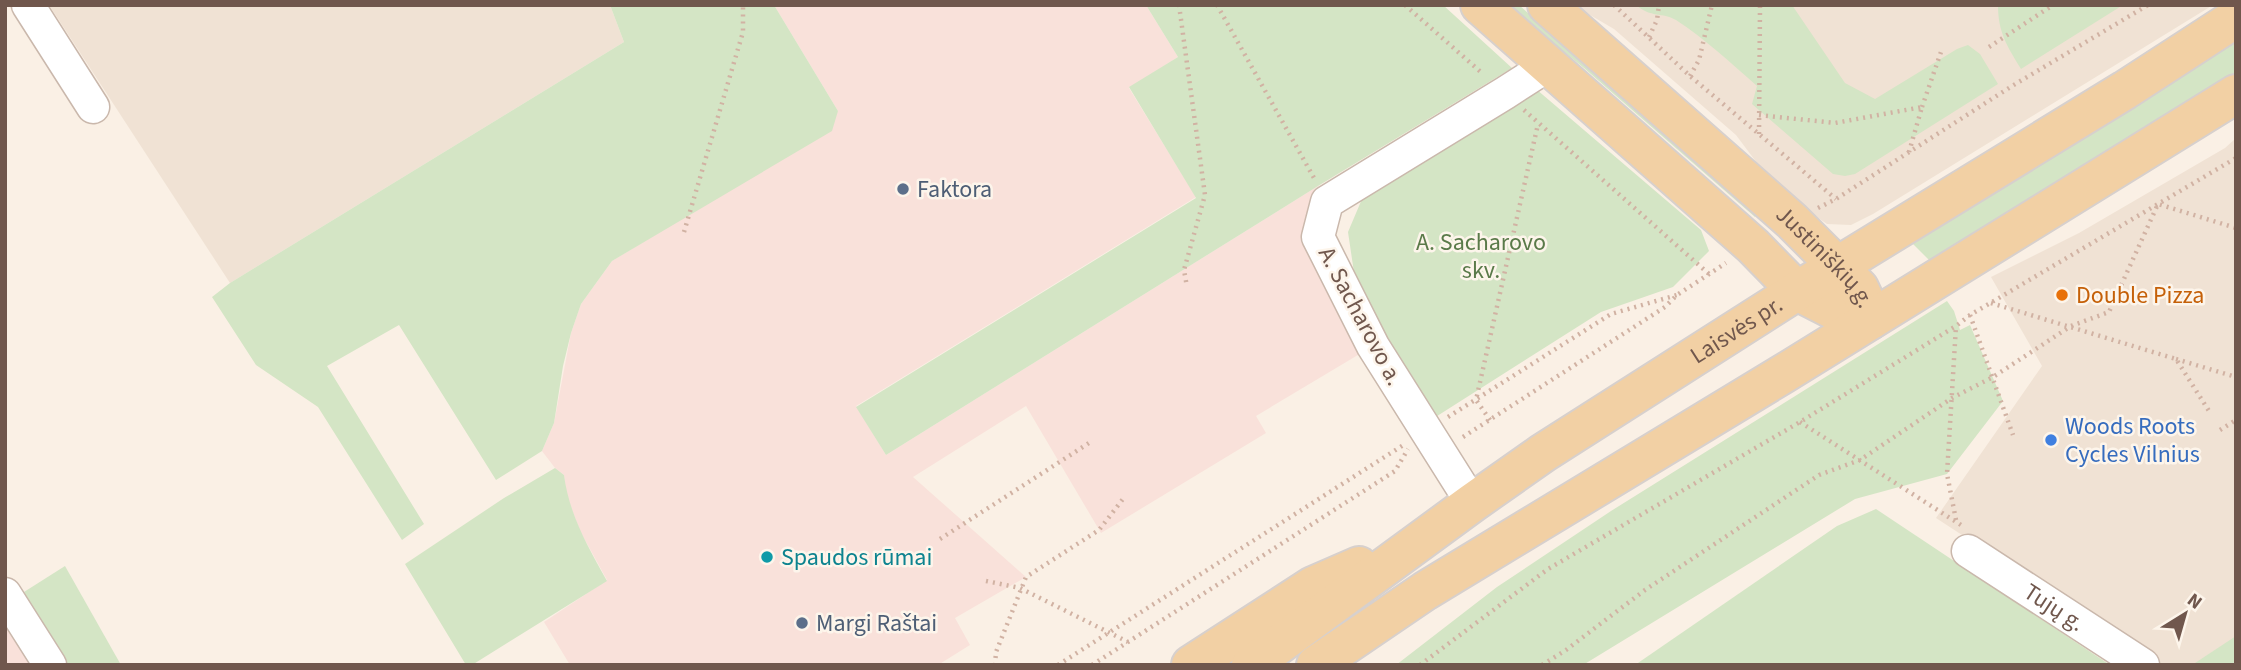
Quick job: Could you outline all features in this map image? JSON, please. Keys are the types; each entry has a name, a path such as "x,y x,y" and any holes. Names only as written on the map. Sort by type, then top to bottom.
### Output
{"main road":[{"name":"Justiniškių g.","path":"1480,5 1752,246 1797,291 1846,316 1870,320 1867,304 1859,288 1792,221 1547,5"},
{"name":"Laisvės pr.","path":"1251,665 1543,453 1797,291 2125,90 2236,18"},
{"path":"1316,665 1425,591 2236,94"},
{"path":"1191,665 1313,586 1429,536"},
{"path":"1348,665 1425,591"}],"street":[{"path":"28,5 93,107"},
{"path":"1327,202 1547,66"},
{"name":"A. Sacharovo a.","path":"1327,202 1318,237 1419,435 1472,503"},
{"name":"Tujų g.","path":"1968,551 2143,665"},
{"path":"5,594 50,665"}],"path":[{"path":"684,232 743,32 743,5"},
{"path":"1179,5 1205,195 1184,270 1187,287"},
{"path":"1217,5 1327,202"},
{"path":"1405,5 1709,274"},
{"path":"1614,5 1690,76 1836,199"},
{"path":"1649,37 1657,20 1659,5"},
{"path":"1690,76 1699,60 1712,5"},
{"path":"1759,5 1759,134"},
{"path":"1989,47 2053,5"},
{"path":"1792,221 1836,199 2012,86 2148,5"},
{"path":"1909,152 1942,48"},
{"path":"1759,115 1835,123 1922,107"},
{"path":"1490,420 1476,400 1538,124"},
{"path":"1420,665 1548,569 1800,422 1970,315 2236,158"},
{"path":"2158,204 2236,228"},
{"path":"1542,665 1645,590 1819,475 1860,460 1952,398 1993,377 2071,326 2109,312 2158,204"},
{"path":"1419,435 1457,441 1665,307 1677,295 1752,246"},
{"path":"1058,665 1611,314 1677,295"},
{"path":"1990,303 2236,377"},
{"path":"1970,315 2013,435"},
{"path":"1800,422 1956,521 1947,474 1956,326"},
{"path":"2176,359 2209,411"},
{"path":"2220,430 2236,420"},
{"path":"1093,665 1395,471 1419,435"},
{"path":"940,540 1089,443"},
{"path":"995,665 996,652 1026,577 1099,530 1123,499"},
{"path":"986,581 1020,588 1128,642"}],"shaded area":[{"path":"49,5 610,5 624,42 230,283"},
{"path":"774,5 1146,5 1178,57 1129,88 1196,197 856,406 886,455 1318,186 1327,202 1318,237 1373,346 1256,416 1266,433 1101,533 1026,406 913,477 1026,577 955,618 970,645 938,665 570,665 544,622 607,580 580,531 566,494 564,475 542,451 554,423 571,333 581,304 612,261 668,227 838,111"},
{"path":"1573,5 2213,5 1851,225 1827,224 1798,204 1763,171 1736,135 1614,29"},
{"path":"2236,138 2236,665 2161,665 1936,518 2042,366 1991,277 2079,233 2225,148"},
{"path":"5,610 38,665 5,665"}],"green space":[{"path":"610,5 774,5 838,111 832,131 612,261 581,304 563,366 554,423 542,451 496,480 399,325 327,366 424,524 402,540 318,407 256,365 212,297 230,283 624,42"},
{"path":"1146,5 1443,5 1512,68 886,455 856,407 1196,198 1129,87 1178,57"},
{"path":"1506,5 1519,5 1757,214 1755,217 1584,68"},
{"path":"1636,5 1792,5 1845,83 1875,99 1968,45 1980,54 1998,84 1855,174 1833,174 1752,104 1757,86 1728,60 1676,20 1647,12"},
{"path":"1998,5 2123,5 2021,69 2004,38"},
{"path":"2236,36 2236,79 1931,262 1909,240"},
{"name":"A. Sacharovo skv.","path":"1536,89 1701,230 1709,251 1673,287 1601,312 1434,418 1356,286 1348,232 1362,199"},
{"path":"1947,301 1954,311 1960,330 1970,325 2003,401 1947,474 1855,499 1583,665 1396,665 1497,587 1611,511"},
{"path":"555,468 564,475 575,517 607,581 472,665 466,665 405,564 504,498"},
{"path":"1876,509 2110,665 1635,665 1837,526"},
{"path":"65,566 121,665 66,665 24,592"},
{"path":"2236,636 2236,665 2192,665"}],"place":[{"name":"Faktora","path":"903,189"},
{"name":"Double Pizza","path":"2062,295"},
{"name":"Woods Roots Cycles Vilnius","path":"2051,440"},
{"name":"Spaudos rūmai","path":"767,557"},
{"name":"Margi Raštai","path":"802,623"}]}
